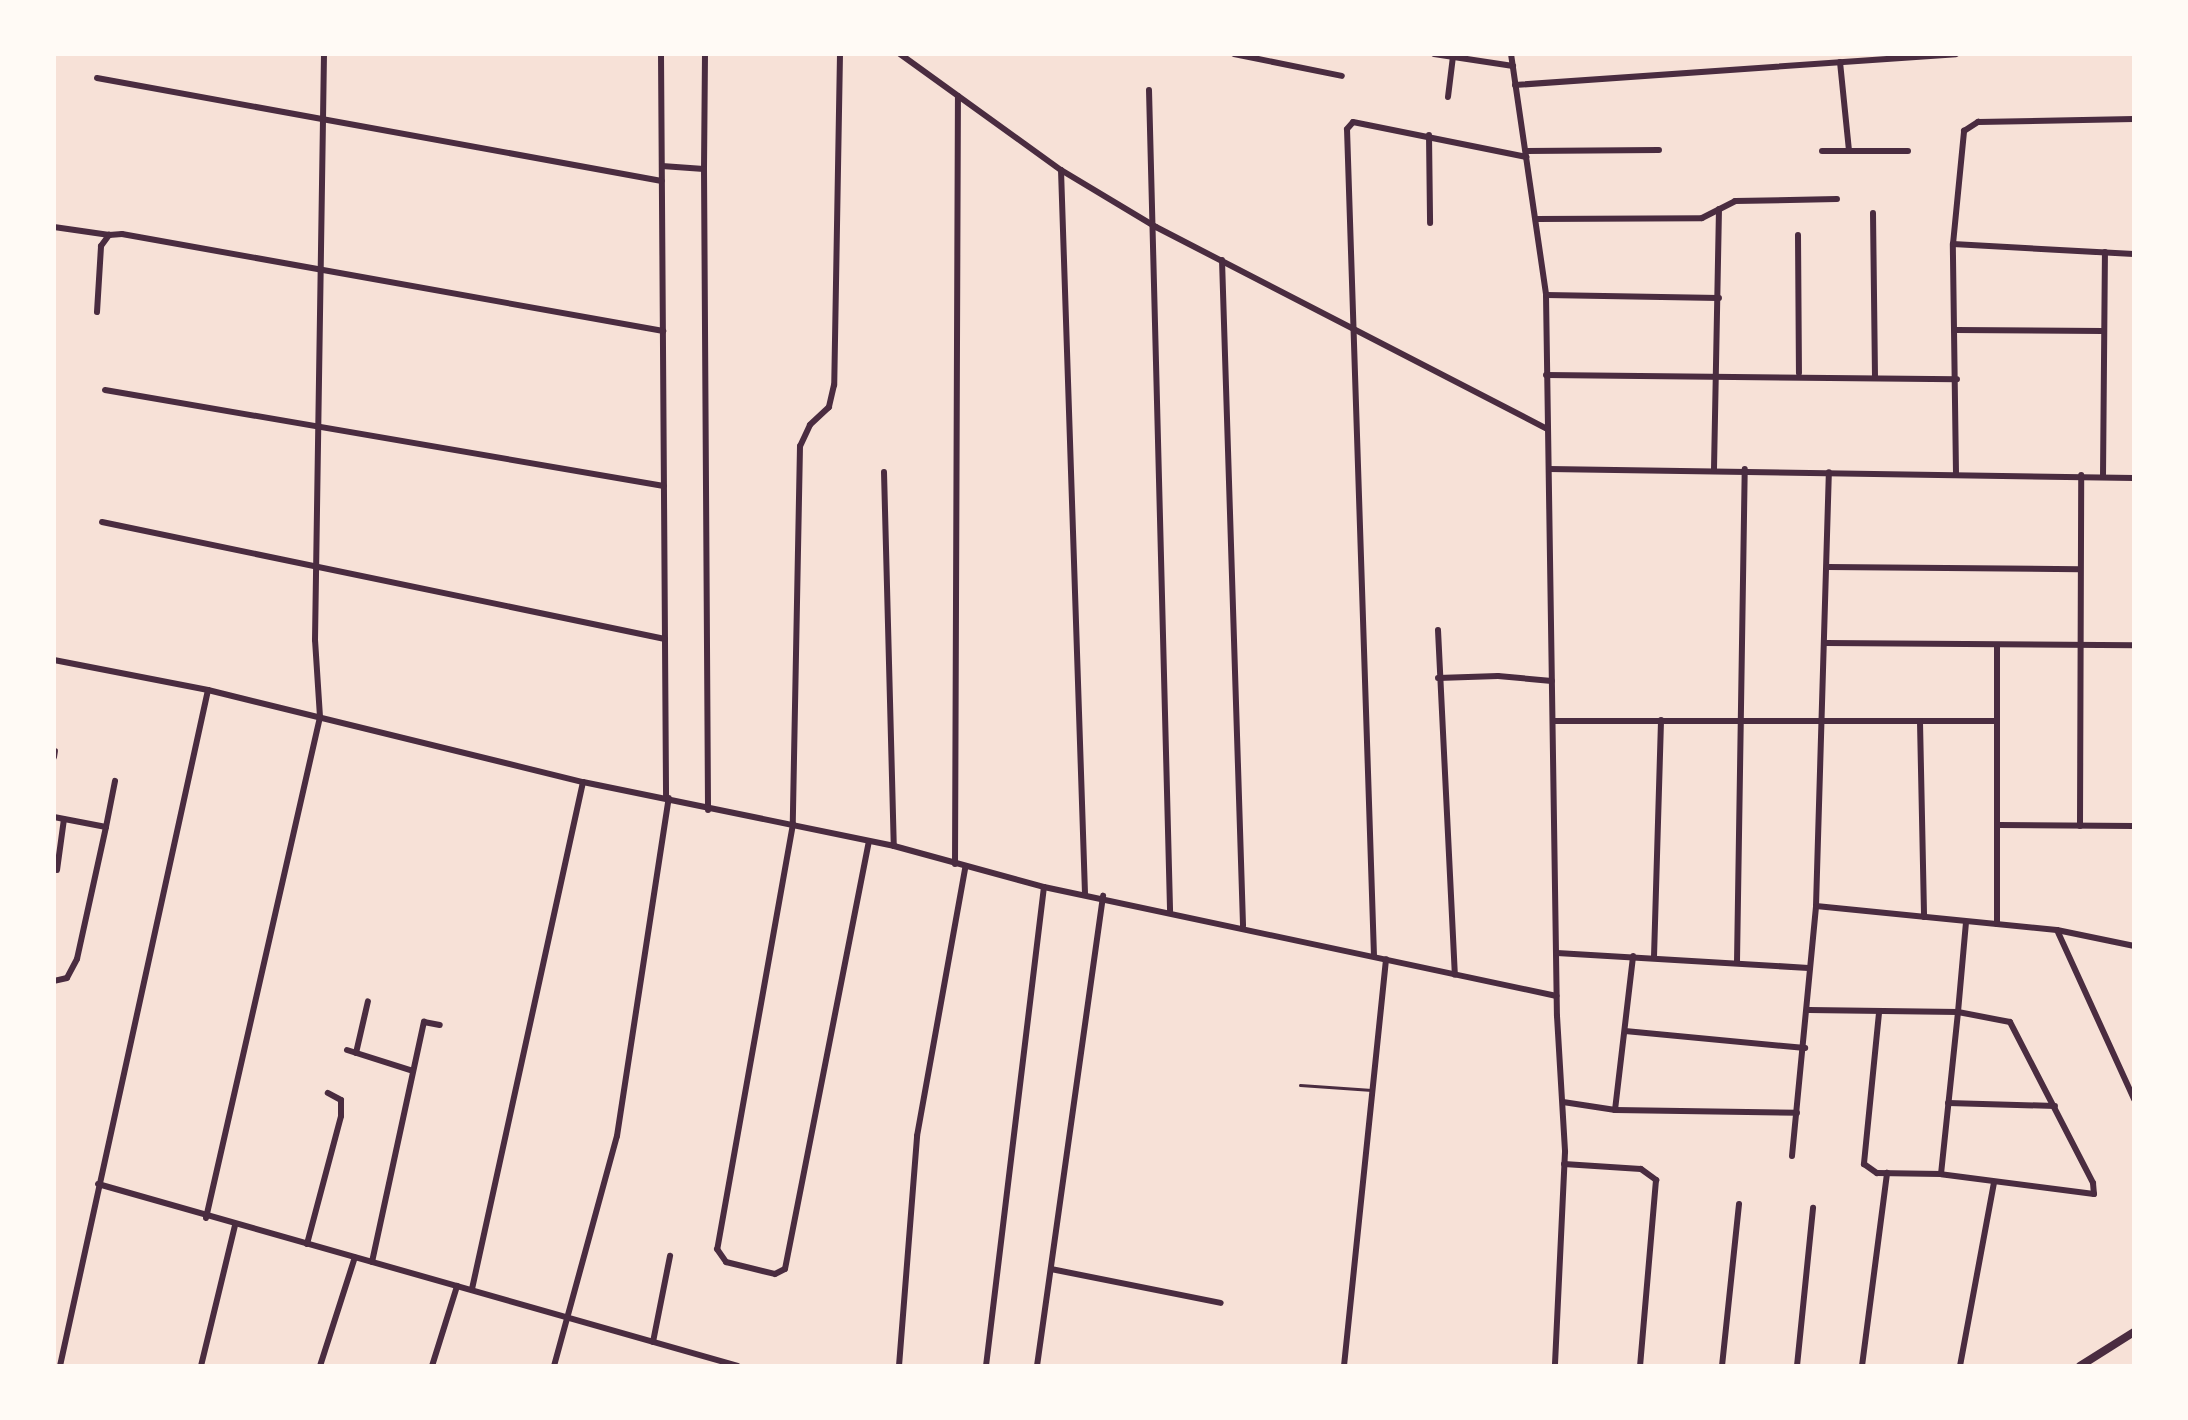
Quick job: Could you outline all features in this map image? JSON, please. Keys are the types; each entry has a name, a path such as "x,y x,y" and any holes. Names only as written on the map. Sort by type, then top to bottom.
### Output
{"street":[{"path":"206,1218 320,717 317,569 324,54"},
{"path":"554,1366 570,1318 617,1136 667,797 661,54"},
{"path":"705,54 708,810"},
{"path":"840,54 834,385 829,407 810,425 800,446 793,824 717,1249 726,1262 775,1274 786,1265 869,841"},
{"path":"1234,54 1342,76"},
{"path":"1434,54 1513,66"},
{"path":"1511,54 1546,295 1557,1016 1564,1164 1555,1366"},
{"path":"1515,85 1956,54"},
{"path":"901,55 1061,170 1156,227 1547,429"},
{"path":"1448,97 1453,58"},
{"path":"1840,62 1849,151"},
{"path":"97,78 322,122 662,181"},
{"path":"1149,90 1156,227 1170,911"},
{"path":"955,864 958,96"},
{"path":"1956,473 1953,244 1964,131 1978,122 2134,119"},
{"path":"1374,956 1350,326 1347,129 1353,122 1526,154 1659,150"},
{"path":"1429,135 1430,223"},
{"path":"1822,151 1908,151"},
{"path":"662,166 704,169"},
{"path":"1061,170 1085,894"},
{"path":"1536,219 1702,218 1735,201 1837,199"},
{"path":"1714,469 1719,209"},
{"path":"1873,213 1875,376"},
{"path":"54,227 663,331"},
{"path":"97,312 101,246 109,235"},
{"path":"1798,235 1799,373"},
{"path":"1953,244 2134,254"},
{"path":"2103,476 2105,252"},
{"path":"1222,260 1243,926"},
{"path":"1546,295 1719,298"},
{"path":"1956,330 2103,331"},
{"path":"1546,375 1799,373 1957,379"},
{"path":"105,390 664,486"},
{"path":"1549,469 1745,469 2134,478"},
{"path":"1737,962 1738,721 1745,469"},
{"path":"884,472 894,846"},
{"path":"1792,1156 1809,1010 1809,968 1816,906 1824,721 1829,472"},
{"path":"2080,826 2078,643 2081,475"},
{"path":"102,522 665,639"},
{"path":"1828,567 2080,569"},
{"path":"1438,630 1455,975"},
{"path":"1826,643 2134,645"},
{"path":"1997,646 1997,924"},
{"path":"54,660 208,690 583,782 667,797 708,810 793,824 894,846 965,868 1044,887 1103,896 1557,996"},
{"path":"1438,678 1498,676 1552,681"},
{"path":"60,1366 208,690"},
{"path":"1654,957 1661,720"},
{"path":"1554,721 1996,721"},
{"path":"1920,722 1924,917"},
{"path":"54,981 67,978 77,959 115,781"},
{"path":"472,1289 583,782"},
{"path":"54,817 106,827"},
{"path":"57,870 64,819"},
{"path":"1999,825 2134,826"},
{"path":"899,1366 917,1136 965,868"},
{"path":"986,1366 1044,887"},
{"path":"1037,1366 1103,896"},
{"path":"1816,906 2057,930 2133,944"},
{"path":"1941,1174 1966,922"},
{"path":"2057,930 2134,1099"},
{"path":"1557,953 1809,968"},
{"path":"1615,1110 1633,956"},
{"path":"1344,1366 1386,959"},
{"path":"356,1053 368,1001"},
{"path":"1809,1010 1958,1012 2010,1022 2055,1106 2094,1194 1941,1174 1870,1170 1864,1157 1879,1013"},
{"path":"372,1262 424,1022 440,1025"},
{"path":"1625,1031 1805,1048"},
{"path":"347,1050 413,1071"},
{"path":"307,1244 341,1116 341,1100 328,1093"},
{"path":"1563,1102 1615,1110 1797,1113"},
{"path":"1948,1103 2055,1106"},
{"path":"1564,1164 1641,1169 1656,1180 1640,1366"},
{"path":"1862,1366 1887,1173"},
{"path":"1960,1366 1994,1183"},
{"path":"98,1184 206,1218 472,1289 738,1366"},
{"path":"1722,1366 1739,1204"},
{"path":"1797,1366 1813,1208"},
{"path":"201,1366 235,1225"},
{"path":"653,1342 670,1256"},
{"path":"320,1366 355,1257"},
{"path":"1051,1269 1221,1303"},
{"path":"432,1366 457,1286"},
{"path":"2080,1366 2134,1332"},
{"path":"700,1366 703,1356"}],"lane":[{"path":"1300,1085 1372,1090"}]}
